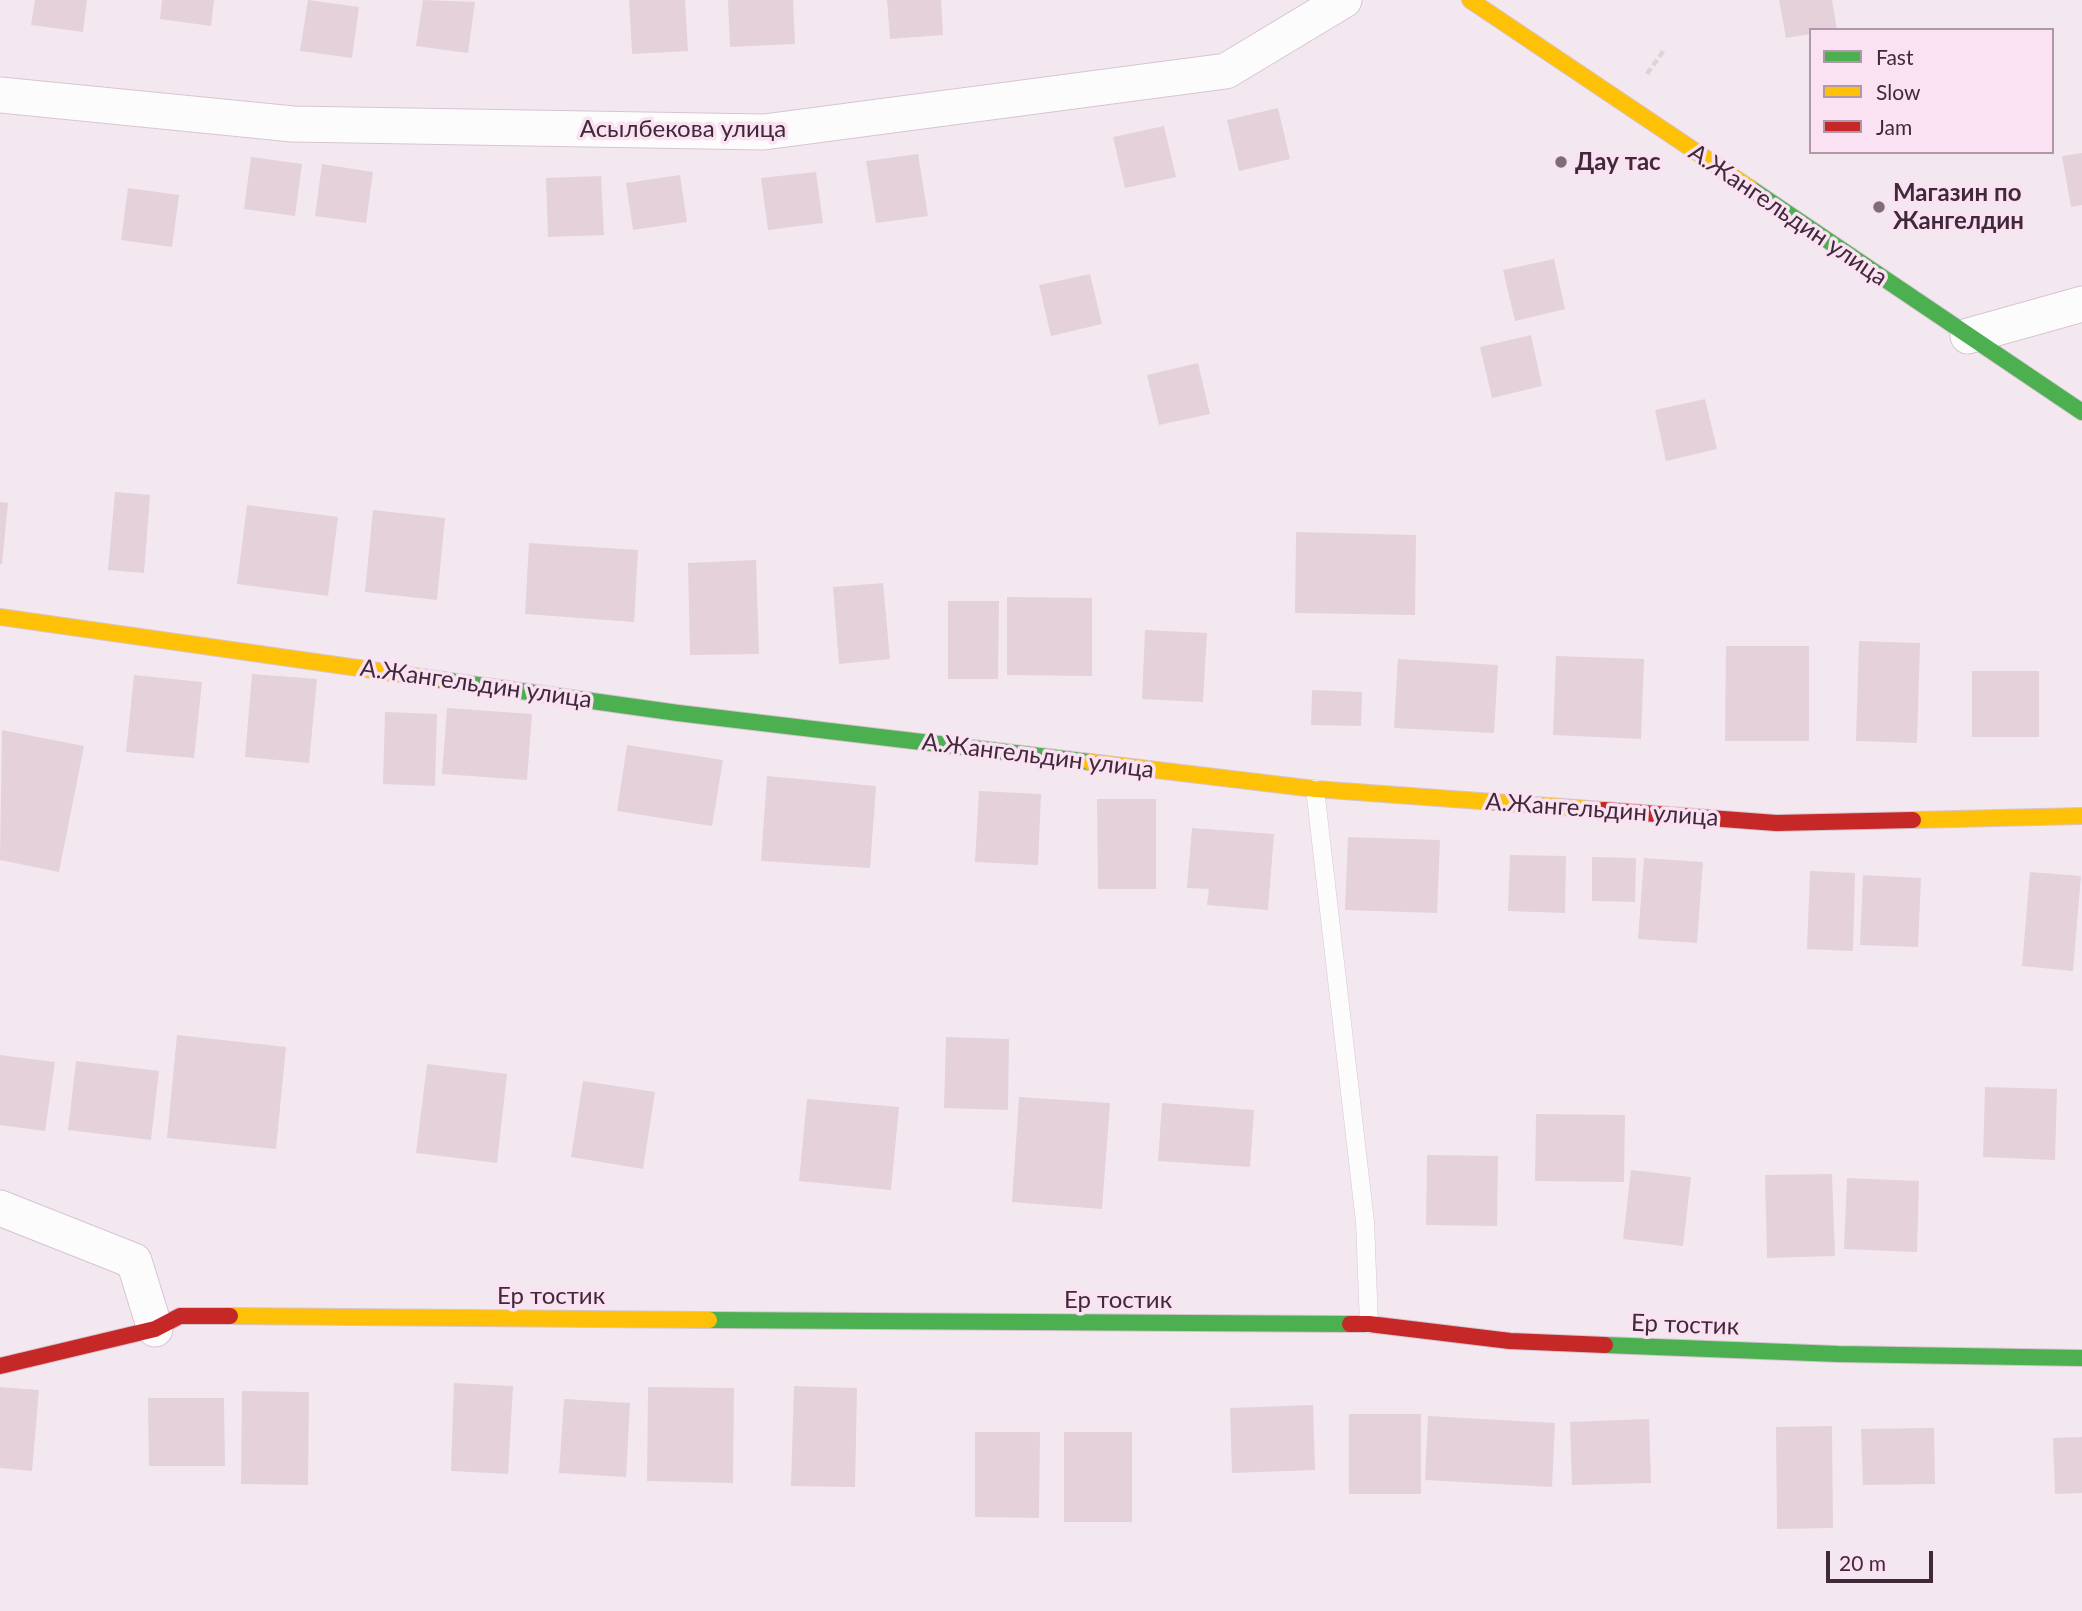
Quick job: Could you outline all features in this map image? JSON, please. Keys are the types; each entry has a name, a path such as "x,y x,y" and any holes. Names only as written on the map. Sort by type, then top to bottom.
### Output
{"street":[{"name":"Асылбекова улица","path":"0,95 293,124 764,132 1226,71 1344,0"},
{"name":"А.Жангельдин улица","path":"1470,0 2082,412"},
{"path":"1968,336 2082,304"},
{"name":"А.Жангельдин улица","path":"0,617 678,713 1315,789 1776,823 2082,816"},
{"path":"0,1208 134,1261 155,1329"},
{"name":"Ер тостик","path":"0,1366 155,1329 180,1316 1369,1324 1510,1341 1838,1354 2082,1358"}],"lane":[{"path":"1315,789 1365,1222 1369,1324"}],"building":[{"path":"35,0 87,0 83,32 31,25"},
{"path":"162,0 214,0 211,26 160,19"},
{"path":"308,0 359,7 352,58 300,51"},
{"path":"423,0 475,2 468,53 416,46"},
{"path":"629,0 685,0 688,51 632,54"},
{"path":"728,0 793,0 795,44 730,47"},
{"path":"887,0 941,0 943,35 890,39"},
{"path":"1779,0 1832,0 1837,28 1809,28 1809,34 1786,38"},
{"path":"1278,108 1290,159 1239,171 1227,120"},
{"path":"1164,126 1176,177 1125,188 1113,137"},
{"path":"2082,153 2082,205 2071,207 2062,156"},
{"path":"918,154 928,216 876,223 866,161"},
{"path":"251,157 302,164 295,216 244,209"},
{"path":"322,164 373,172 366,223 315,216"},
{"path":"816,172 823,223 768,230 761,178"},
{"path":"680,175 687,222 633,230 626,183"},
{"path":"601,176 604,235 548,237 546,178"},
{"path":"128,188 179,195 172,247 121,240"},
{"path":"1554,259 1565,309 1515,321 1503,270"},
{"path":"1090,274 1102,324 1051,336 1039,285"},
{"path":"1531,335 1542,386 1492,398 1480,347"},
{"path":"1198,363 1210,414 1159,425 1147,375"},
{"path":"1705,399 1717,449 1666,461 1655,410"},
{"path":"115,492 150,495 144,573 108,570"},
{"path":"0,502 8,503 2,564 0,564"},
{"path":"247,505 338,517 328,596 237,584"},
{"path":"373,510 445,518 437,600 365,592"},
{"path":"1296,532 1416,535 1415,615 1295,613"},
{"path":"529,543 638,550 634,622 525,614"},
{"path":"756,560 759,654 690,655 688,563"},
{"path":"883,583 890,659 839,664 833,587"},
{"path":"1007,597 1092,598 1092,676 1007,675"},
{"path":"948,601 999,601 998,679 948,679"},
{"path":"1145,630 1207,633 1203,702 1142,699"},
{"path":"1859,641 1920,643 1917,743 1856,741"},
{"path":"1726,646 1809,646 1809,741 1725,741"},
{"path":"1556,656 1644,659 1641,739 1553,735"},
{"path":"1398,659 1498,665 1494,733 1394,728"},
{"path":"1972,671 2039,671 2039,737 1972,737"},
{"path":"252,674 317,679 309,763 245,757"},
{"path":"134,675 202,682 194,758 126,752"},
{"path":"1312,690 1362,692 1361,726 1311,725"},
{"path":"447,708 532,714 527,780 442,774"},
{"path":"385,712 437,714 435,786 383,784"},
{"path":"2,730 84,746 59,872 0,860"},
{"path":"627,745 723,760 712,826 617,811"},
{"path":"767,776 876,786 870,868 761,861"},
{"path":"979,791 1041,794 1038,865 975,862"},
{"path":"1097,799 1156,799 1156,889 1098,889"},
{"path":"1192,828 1274,834 1268,910 1207,905 1209,889 1187,888"},
{"path":"1348,837 1440,840 1437,913 1345,910"},
{"path":"1510,855 1566,856 1565,913 1508,911"},
{"path":"1592,857 1636,858 1635,902 1592,901"},
{"path":"1644,858 1703,862 1697,943 1638,939"},
{"path":"1810,871 1855,873 1853,951 1807,949"},
{"path":"2030,872 2081,876 2073,971 2022,966"},
{"path":"1863,875 1921,878 1918,947 1860,945"},
{"path":"177,1035 286,1047 276,1149 167,1138"},
{"path":"946,1037 1009,1039 1008,1110 944,1108"},
{"path":"0,1055 55,1062 45,1131 0,1125"},
{"path":"76,1061 159,1071 151,1140 68,1130"},
{"path":"427,1064 507,1074 497,1163 416,1153"},
{"path":"583,1081 655,1092 643,1169 571,1157"},
{"path":"1985,1087 2057,1089 2055,1160 1983,1157"},
{"path":"1019,1097 1110,1103 1102,1209 1012,1202"},
{"path":"807,1099 899,1107 891,1190 799,1181"},
{"path":"1162,1103 1254,1110 1250,1167 1158,1161"},
{"path":"1536,1114 1625,1115 1624,1182 1535,1181"},
{"path":"1427,1155 1498,1156 1497,1226 1426,1225"},
{"path":"1631,1170 1691,1177 1683,1246 1623,1239"},
{"path":"1832,1174 1835,1256 1767,1258 1765,1175"},
{"path":"1847,1178 1919,1181 1917,1252 1844,1249"},
{"path":"454,1383 513,1386 508,1474 451,1471"},
{"path":"794,1386 857,1388 855,1487 791,1486"},
{"path":"0,1387 39,1390 32,1471 0,1468"},
{"path":"648,1387 734,1388 733,1483 647,1481"},
{"path":"242,1391 309,1392 308,1485 241,1484"},
{"path":"148,1398 224,1398 225,1466 149,1466"},
{"path":"564,1399 630,1403 626,1477 559,1473"},
{"path":"1313,1405 1315,1470 1232,1473 1230,1408"},
{"path":"1349,1414 1421,1414 1421,1494 1349,1494"},
{"path":"1428,1416 1555,1423 1552,1487 1425,1480"},
{"path":"1649,1419 1651,1483 1572,1485 1570,1422"},
{"path":"1832,1426 1833,1528 1777,1529 1776,1427"},
{"path":"1934,1428 1935,1484 1863,1485 1861,1429"},
{"path":"975,1432 1040,1432 1039,1518 975,1517"},
{"path":"1064,1432 1132,1432 1132,1522 1064,1522"},
{"path":"2082,1437 2082,1493 2055,1494 2053,1438"}],"traffic: fast":[{"path":"1750,188 2082,412"},
{"path":"435,679 678,713 1090,762"},
{"path":"709,1320 1350,1324"},
{"path":"1605,1345 1838,1354 2082,1358"}],"traffic: slow":[{"path":"1470,0 1750,188"},
{"path":"0,617 435,679"},
{"path":"1090,762 1315,789 1603,810"},
{"path":"1913,820 2082,816"},
{"path":"230,1316 709,1320"}],"traffic: jam":[{"path":"1603,810 1776,823 1913,820"},
{"path":"0,1366 155,1329 180,1316 230,1316"},
{"path":"1350,1324 1510,1341 1605,1345"}],"place":[{"name":"Дау тас","path":"1561,162"},
{"name":"Магазин по Жангелдин","path":"1879,207"}]}
